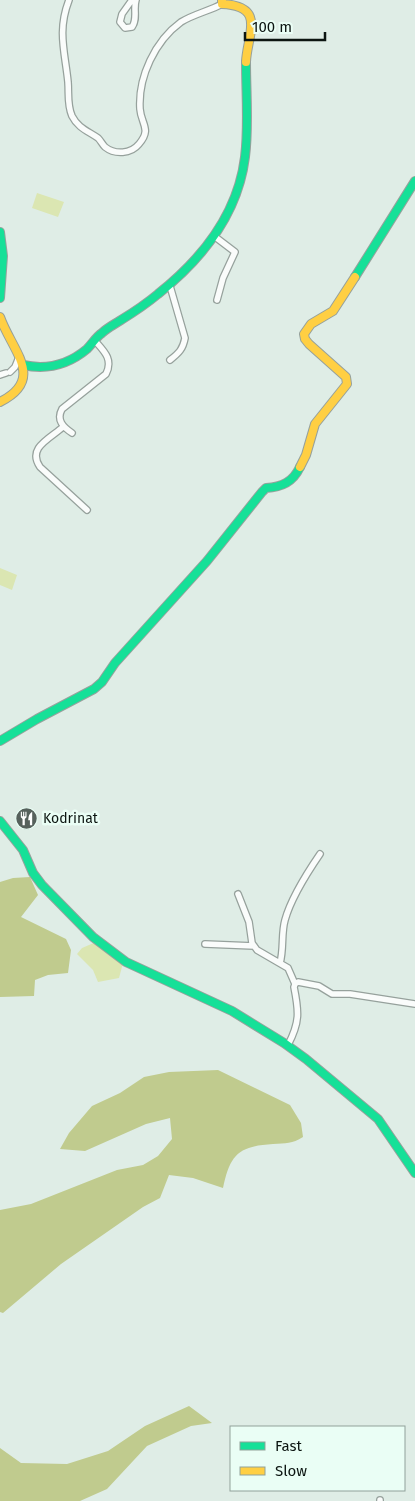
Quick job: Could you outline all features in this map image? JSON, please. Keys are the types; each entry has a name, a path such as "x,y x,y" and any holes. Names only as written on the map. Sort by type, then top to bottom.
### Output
{"street":[{"path":"24,365 30,367 60,364 78,356 96,342 101,333 170,286 203,251 214,236 235,199 242,178 246,154 248,124 246,48 252,20 246,10 222,2 182,22 172,30 157,48 149,63 143,85 140,110 145,124 145,135 137,147 128,152 119,153 105,147 100,140 82,128 72,115 69,105 68,81 62,42 63,25 69,0"},
{"path":"0,741 36,719 94,689 207,561 262,492 266,488 281,487 296,476 306,454 315,424 347,384 346,378 342,373 309,344 304,334 311,324 333,311 371,254 415,181"},
{"path":"0,232 4,249 0,298"},
{"path":"214,236 236,252 223,278 218,300"},
{"path":"170,286 185,338 184,346 180,352 170,360"},
{"path":"0,316 24,365 25,373 20,388 16,393 0,402"},
{"path":"72,433 63,427 59,414 62,409 106,374 109,367 109,360 96,342"},
{"path":"5,373 15,367 19,357"},
{"path":"63,427 37,448 35,460 40,467 87,510"},
{"path":"0,821 23,850 33,873 42,885 93,937 126,962 232,1011 288,1045 378,1119 415,1173"},
{"path":"280,963 283,952 285,920 303,880 320,854"},
{"path":"238,894 249,922 254,946 257,950 280,963 291,973 295,984 298,1016 288,1045"},
{"path":"206,944 254,946"},
{"path":"295,984 303,982 319,986 337,995 350,994 415,1004"}],"green space":[{"path":"37,193 64,202 58,217 32,208"},
{"path":"0,568 17,575 12,590 0,585"},
{"path":"30,877 38,895 21,917 66,939 71,950 68,973 48,975 35,980 34,996 0,997 0,882 13,878"},
{"path":"96,942 123,963 119,978 98,982 93,970 77,954 82,948"},
{"path":"218,1070 290,1105 301,1123 303,1137 292,1142 261,1145 244,1150 238,1154 229,1167 223,1188 193,1178 169,1175 160,1198 143,1207 61,1264 3,1313 0,1312 0,1210 31,1204 117,1170 143,1165 158,1156 172,1139 170,1118 146,1124 85,1151 60,1149 69,1133 92,1106 120,1093 144,1077 169,1072"},
{"path":"189,1406 212,1423 191,1426 147,1446 107,1489 80,1501 0,1501 0,1448 21,1463 67,1464 108,1451 145,1426"}],"traffic: fast":[{"path":"23,365 40,367 56,365 80,354 104,331 144,305 174,280 189,266 215,234 235,198 245,157 247,122 246,62"},
{"path":"355,277 415,181"},
{"path":"0,232 3,256 0,298"},
{"path":"0,741 94,689 102,682 115,663 207,561 262,492 266,488 286,483 300,467"},
{"path":"0,821 23,850 33,873 42,885 93,937 126,962 232,1011 306,1059 378,1119 415,1173"}],"traffic: slow":[{"path":"222,0 222,4 236,6 245,10 250,16 251,32 246,62"},
{"path":"300,467 306,455 315,424 347,384 346,377 309,344 304,334 311,324 333,311 355,277"},
{"path":"0,317 22,364 23,374 21,384 14,393 0,402"}],"place":[{"name":"Kodrinat","path":"27,818"}]}
